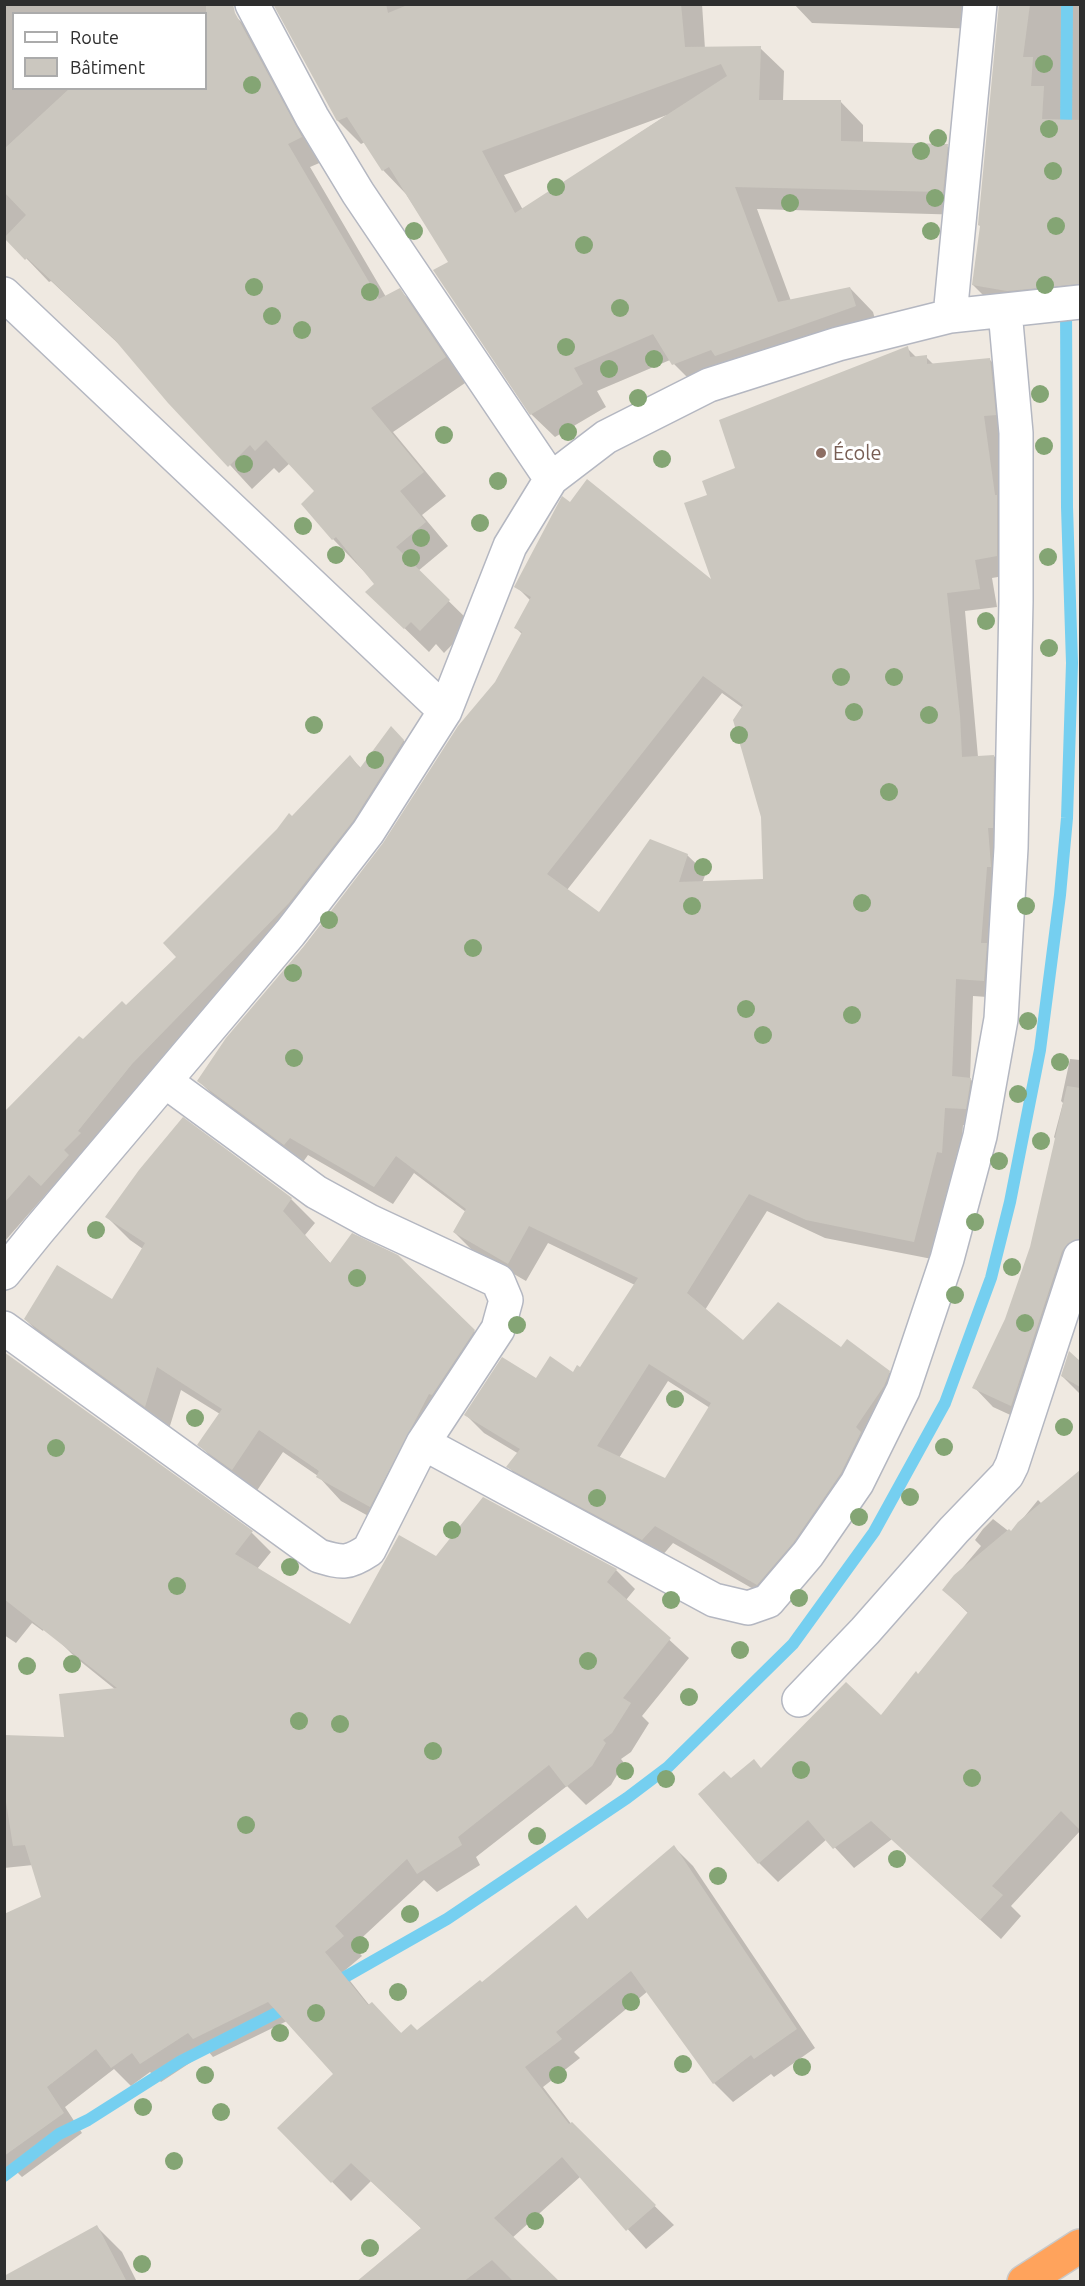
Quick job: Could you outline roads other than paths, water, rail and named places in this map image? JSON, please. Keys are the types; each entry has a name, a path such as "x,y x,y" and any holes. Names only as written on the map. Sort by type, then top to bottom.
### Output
{"highway":[{"path":"1024,2282 1080,2246"}],"street":[{"path":"252,4 312,117 358,193 550,480"},
{"path":"950,316 980,4"},
{"path":"4,294 445,711"},
{"path":"4,1273 290,933 368,832 445,711 510,546 550,480 606,437 709,385 838,344 950,316 1080,302"},
{"path":"423,1443 714,1600 748,1608 768,1601 808,1554 857,1483 903,1390 947,1259 980,1136 1001,1018 1011,848 1016,601 1016,310"},
{"path":"4,1328 319,1556 341,1563 355,1559 369,1550 423,1443 498,1329 506,1300 498,1281 369,1221 316,1192 165,1081"},
{"path":"800,1700 1007,1475 1080,1257"}],"waterway":[{"path":"1066,136 1067,4"},
{"path":"331,1985 447,1919 627,1798 668,1767 793,1644 874,1532 945,1403 991,1278 1010,1202 1040,1050 1060,895 1067,818 1072,663 1067,507 1066,306"},
{"path":"4,2176 59,2134 88,2120 181,2061 292,2005"}],"place":[{"name":"École","path":"821,453"}]}
